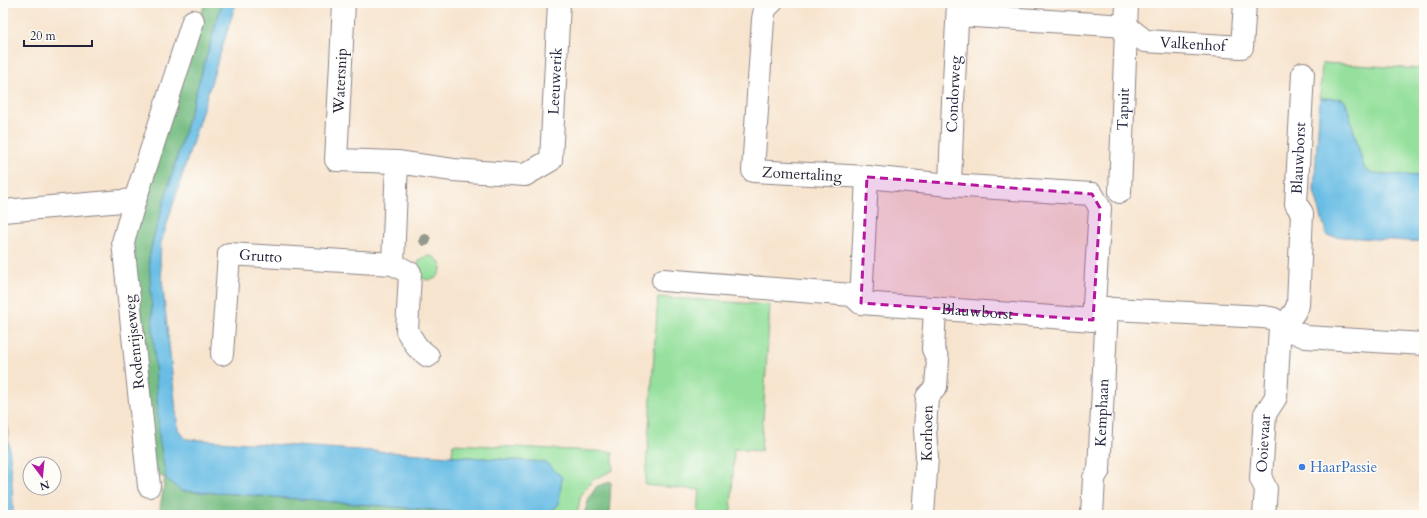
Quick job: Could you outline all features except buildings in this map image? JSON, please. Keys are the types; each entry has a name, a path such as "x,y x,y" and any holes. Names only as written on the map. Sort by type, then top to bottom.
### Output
{"street":[{"name":"Watersnip","path":"344,3 336,160 396,162"},
{"name":"Leeuwerik","path":"396,162 453,170 525,175 551,160 559,3"},
{"name":"Zomertaling","path":"771,3 765,9 763,19 753,171 867,177 950,185"},
{"path":"958,9 1126,26 1127,3"},
{"name":"Valkenhof","path":"1126,26 1145,41 1242,47 1245,3"},
{"name":"Condorweg","path":"950,185 958,9"},
{"name":"Rodenrijseweg","path":"149,486 123,242 135,200 193,21"},
{"name":"Tapuit","path":"1120,192 1126,26"},
{"name":"Blauwborst","path":"662,280 852,295 860,303 935,308 1263,317 1274,319 1278,322 1288,320 1298,305 1302,213 1296,204 1302,73"},
{"path":"393,264 396,162"},
{"path":"860,303 867,177"},
{"name":"Kemphaan","path":"950,185 1038,192 1092,194 1100,208 1098,312 1100,453 1099,470 1094,478 1092,515"},
{"path":"3,211 135,200"},
{"name":"Grutto","path":"222,354 229,254 393,264 410,273 407,331 417,347 428,356"},
{"name":"Korhoen","path":"923,515 926,457 925,430 928,397 936,387 938,360 933,349 935,308"},
{"name":"Blauwborst","path":"1288,320 1306,337 1424,344"},
{"name":"Ooievaar","path":"1264,515 1266,489 1261,479 1265,414 1276,397 1288,320"}],"highlighted area":[{"path":"867,177 1092,194 1100,208 1093,320 861,303"}],"green space":[{"path":"205,3 222,3 153,239 149,258 181,491 236,494 494,515 159,515 165,478 153,473 129,242"},
{"path":"1322,63 1424,69 1424,181 1420,176 1371,173 1364,168 1346,102 1342,99 1320,98"},
{"path":"429,256 434,257 440,263 440,273 434,279 429,280 424,279 418,273 417,268 418,263 424,257"},
{"path":"658,297 770,305 761,451 734,449 731,515 698,515 700,490 645,485"},
{"path":"453,444 613,452 613,470 593,480 581,494 577,515 547,515 559,504 545,462 452,456"},
{"path":"611,482 609,515 584,515 589,498 597,486"}],"water":[{"path":"222,3 236,3 161,243 160,261 178,429 186,439 545,462 562,477 559,504 547,515 494,515 236,494 181,491 166,478 159,437 149,258 153,239"},
{"path":"1320,98 1342,99 1346,102 1364,168 1371,173 1420,176 1424,181 1424,242 1327,236 1314,191"},
{"path":"3,395 11,470 13,515 3,515"}],"place":[{"name":"HaarPassie","path":"1302,467"}]}
